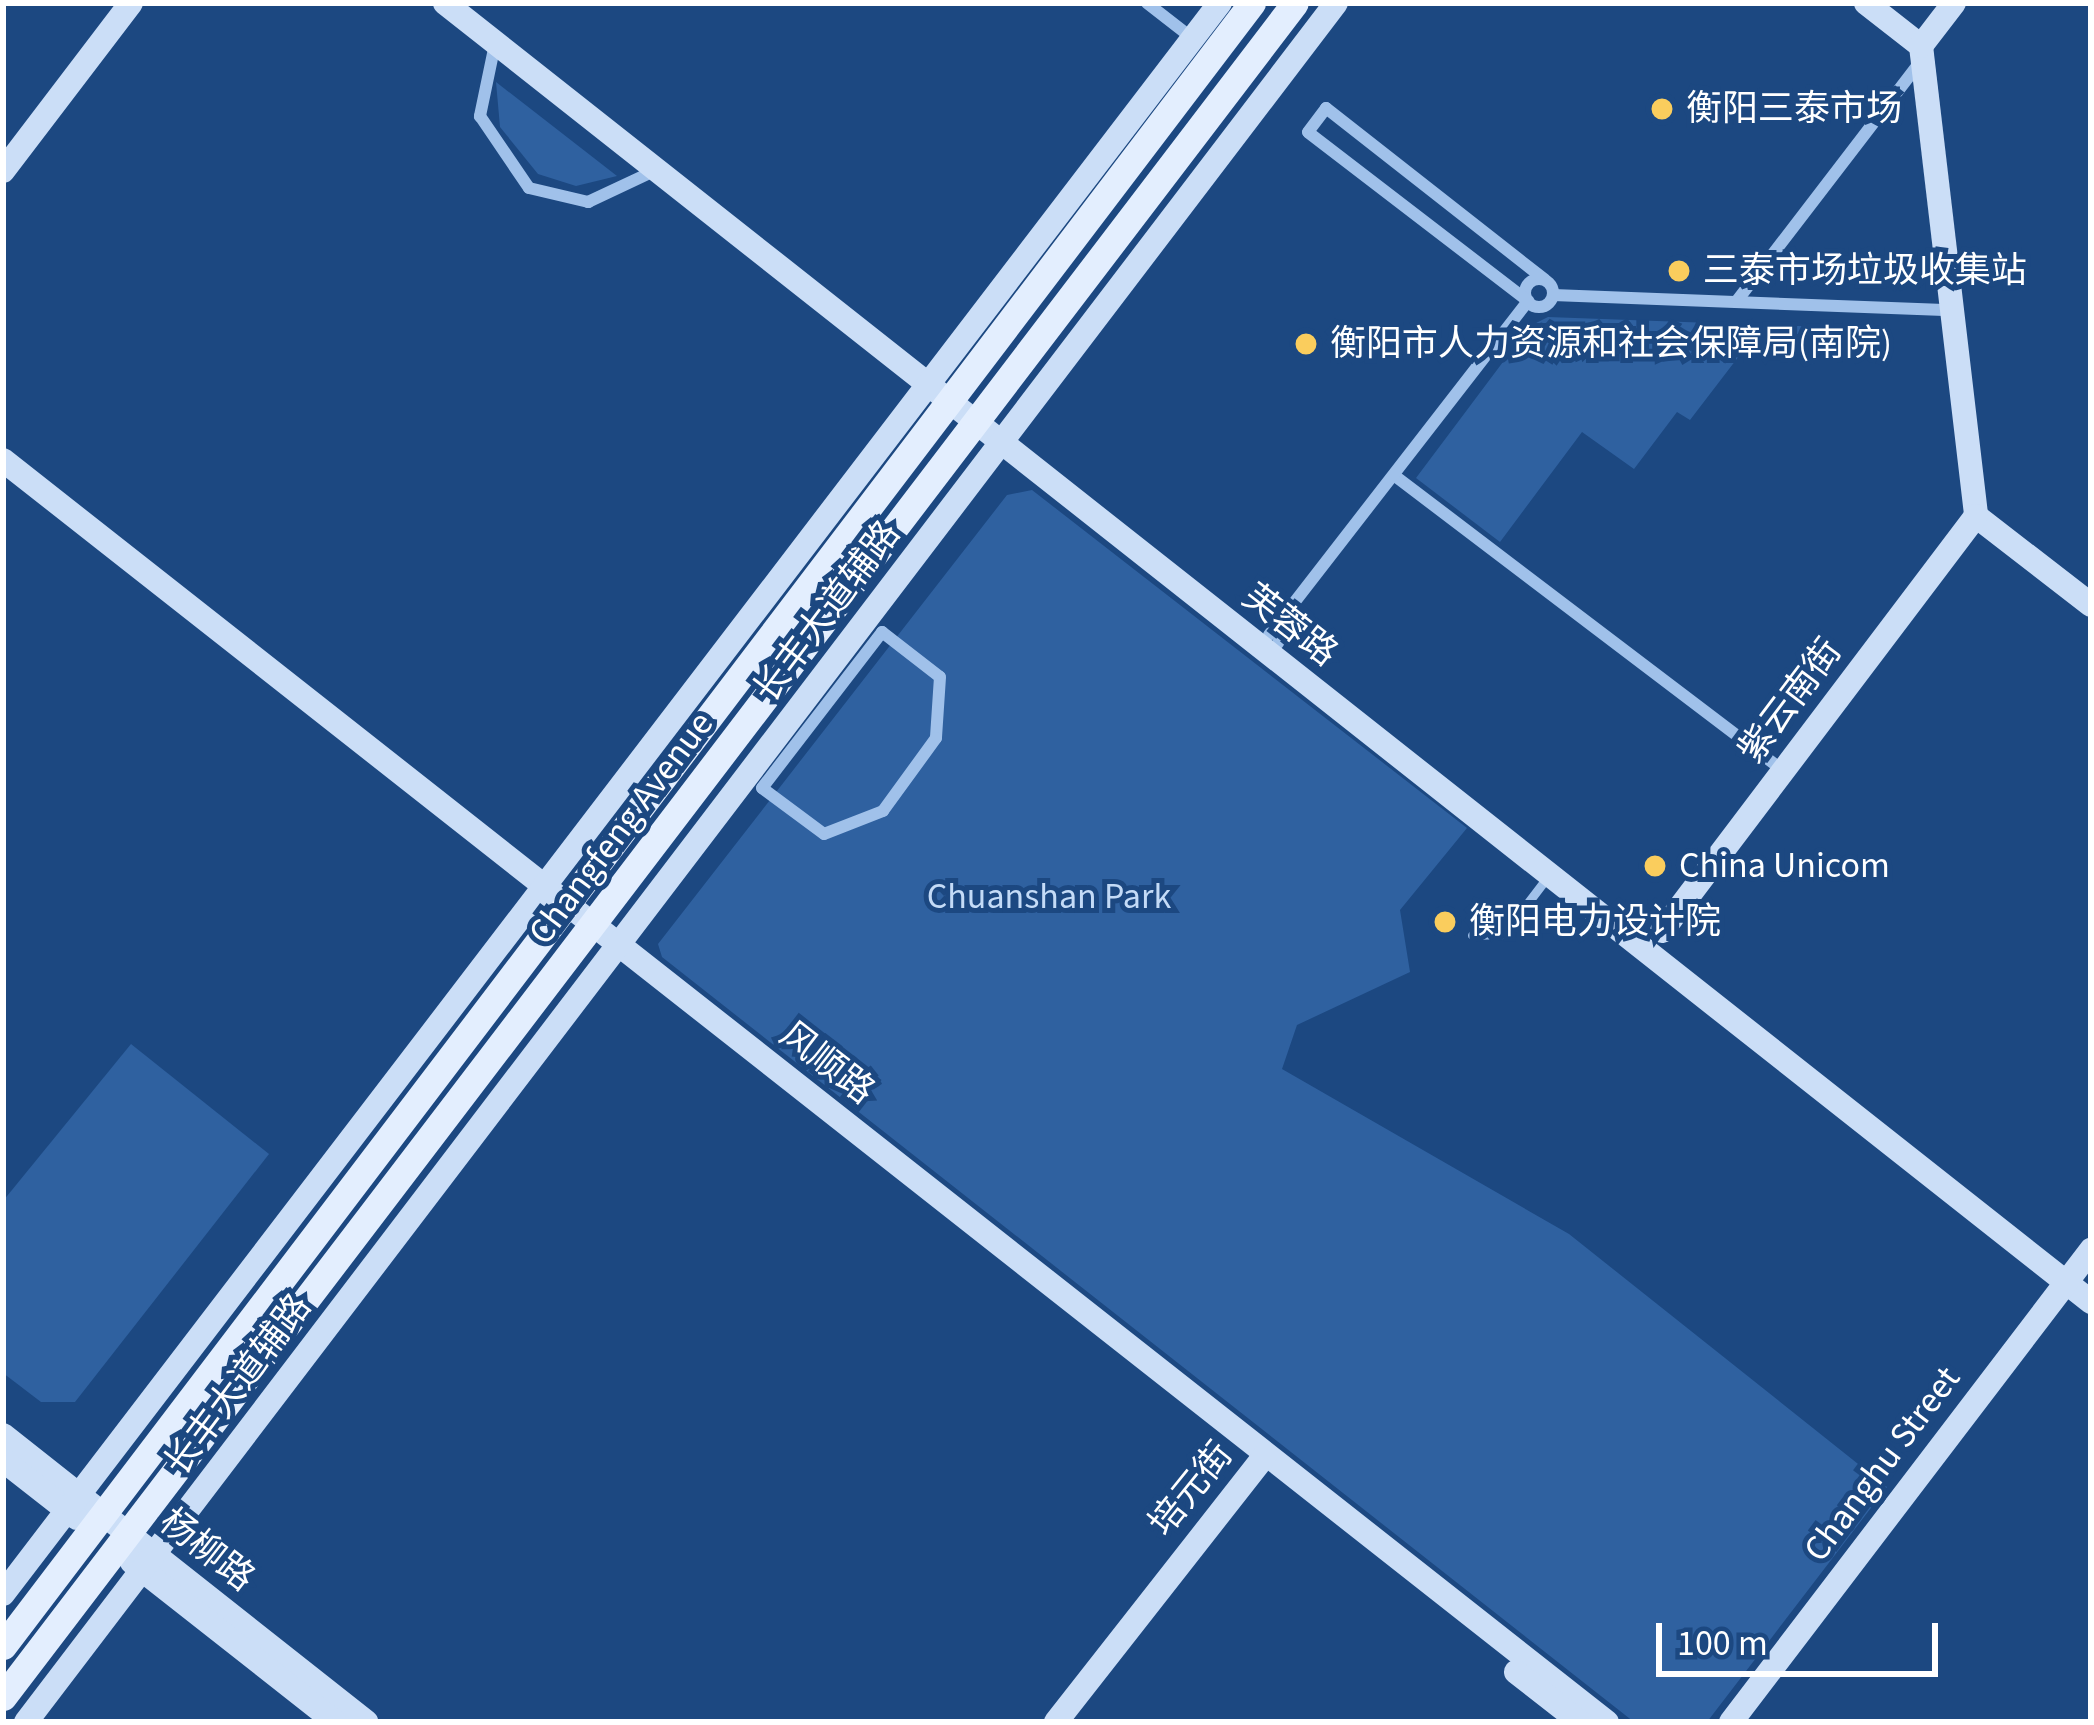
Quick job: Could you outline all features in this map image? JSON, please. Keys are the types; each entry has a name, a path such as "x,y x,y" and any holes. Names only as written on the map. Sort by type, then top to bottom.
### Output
{"main road":[{"name":"Changfeng Avenue","path":"3,1646 551,901 1203,46 1252,3"},
{"name":"Changfeng Avenue","path":"3,1697 1295,3"}],"street":[{"path":"3,171 131,3"},
{"name":"芙蓉路","path":"445,3 943,387"},
{"name":"芙蓉路","path":"468,3 980,417 1273,639 2082,1283"},
{"path":"1147,3 1203,46 1220,3"},
{"name":"长丰大道辅路","path":"26,1722 1336,3"},
{"path":"1866,3 1922,52 1976,516 2091,605"},
{"path":"1736,302 1954,3"},
{"path":"496,43 480,116 529,188 588,202 656,170"},
{"path":"1326,108 1545,280 1553,295 1545,306 1528,301 1308,132 1326,108"},
{"path":"1273,639 1528,301 1528,284 1545,280"},
{"path":"1553,295 1952,310"},
{"name":"芙蓉路","path":"1005,436 1549,874 2082,1283"},
{"name":"风顺路","path":"3,460 551,901"},
{"path":"1395,476 1782,770"},
{"name":"风顺路","path":"3,477 614,950 1580,1722"},
{"name":"紫云南街","path":"1662,931 1976,516"},
{"path":"882,632 940,677 936,738 883,811 824,834 762,788 882,632"},
{"name":"长丰大道辅路","path":"3,1594 551,901"},
{"name":"Changhu Street","path":"1746,1722 2082,1283 2091,1250"},
{"name":"Changhu Street","path":"1731,1722 2082,1283"},
{"name":"杨柳路","path":"3,1435 73,1503 121,1541 366,1722"},
{"name":"杨柳路","path":"3,1460 73,1503"},
{"name":"风顺路","path":"1259,1462 1607,1722"},
{"name":"培元街","path":"1057,1722 1259,1462"},
{"name":"培元街","path":"1066,1722 1259,1462"},
{"name":"杨柳路","path":"148,1562 335,1722"}],"lane":[{"path":"1472,935 1504,934 1549,874"}],"green space":[{"path":"496,82 617,176 576,186 538,174 500,127"},
{"path":"1548,317 1824,327 1825,347 1812,364 1762,326 1690,420 1677,412 1634,469 1582,432 1500,542 1416,478 1530,326"},
{"name":"Chuanshan Park","path":"1032,490 1467,828 1400,910 1410,972 1297,1025 1282,1069 1569,1234 1887,1487 1707,1722 1634,1722 662,957 658,944 1007,495"},
{"path":"131,1044 269,1154 75,1402 41,1402 3,1373 3,1201"}],"place":[{"name":"衡阳三泰市场","path":"1662,109"},
{"name":"三泰市场垃圾收集站","path":"1679,271"},
{"name":"衡阳市人力资源和社会保障局(南院)","path":"1306,344"},
{"name":"China Unicom","path":"1655,866"},
{"name":"衡阳电力设计院","path":"1445,922"}]}
